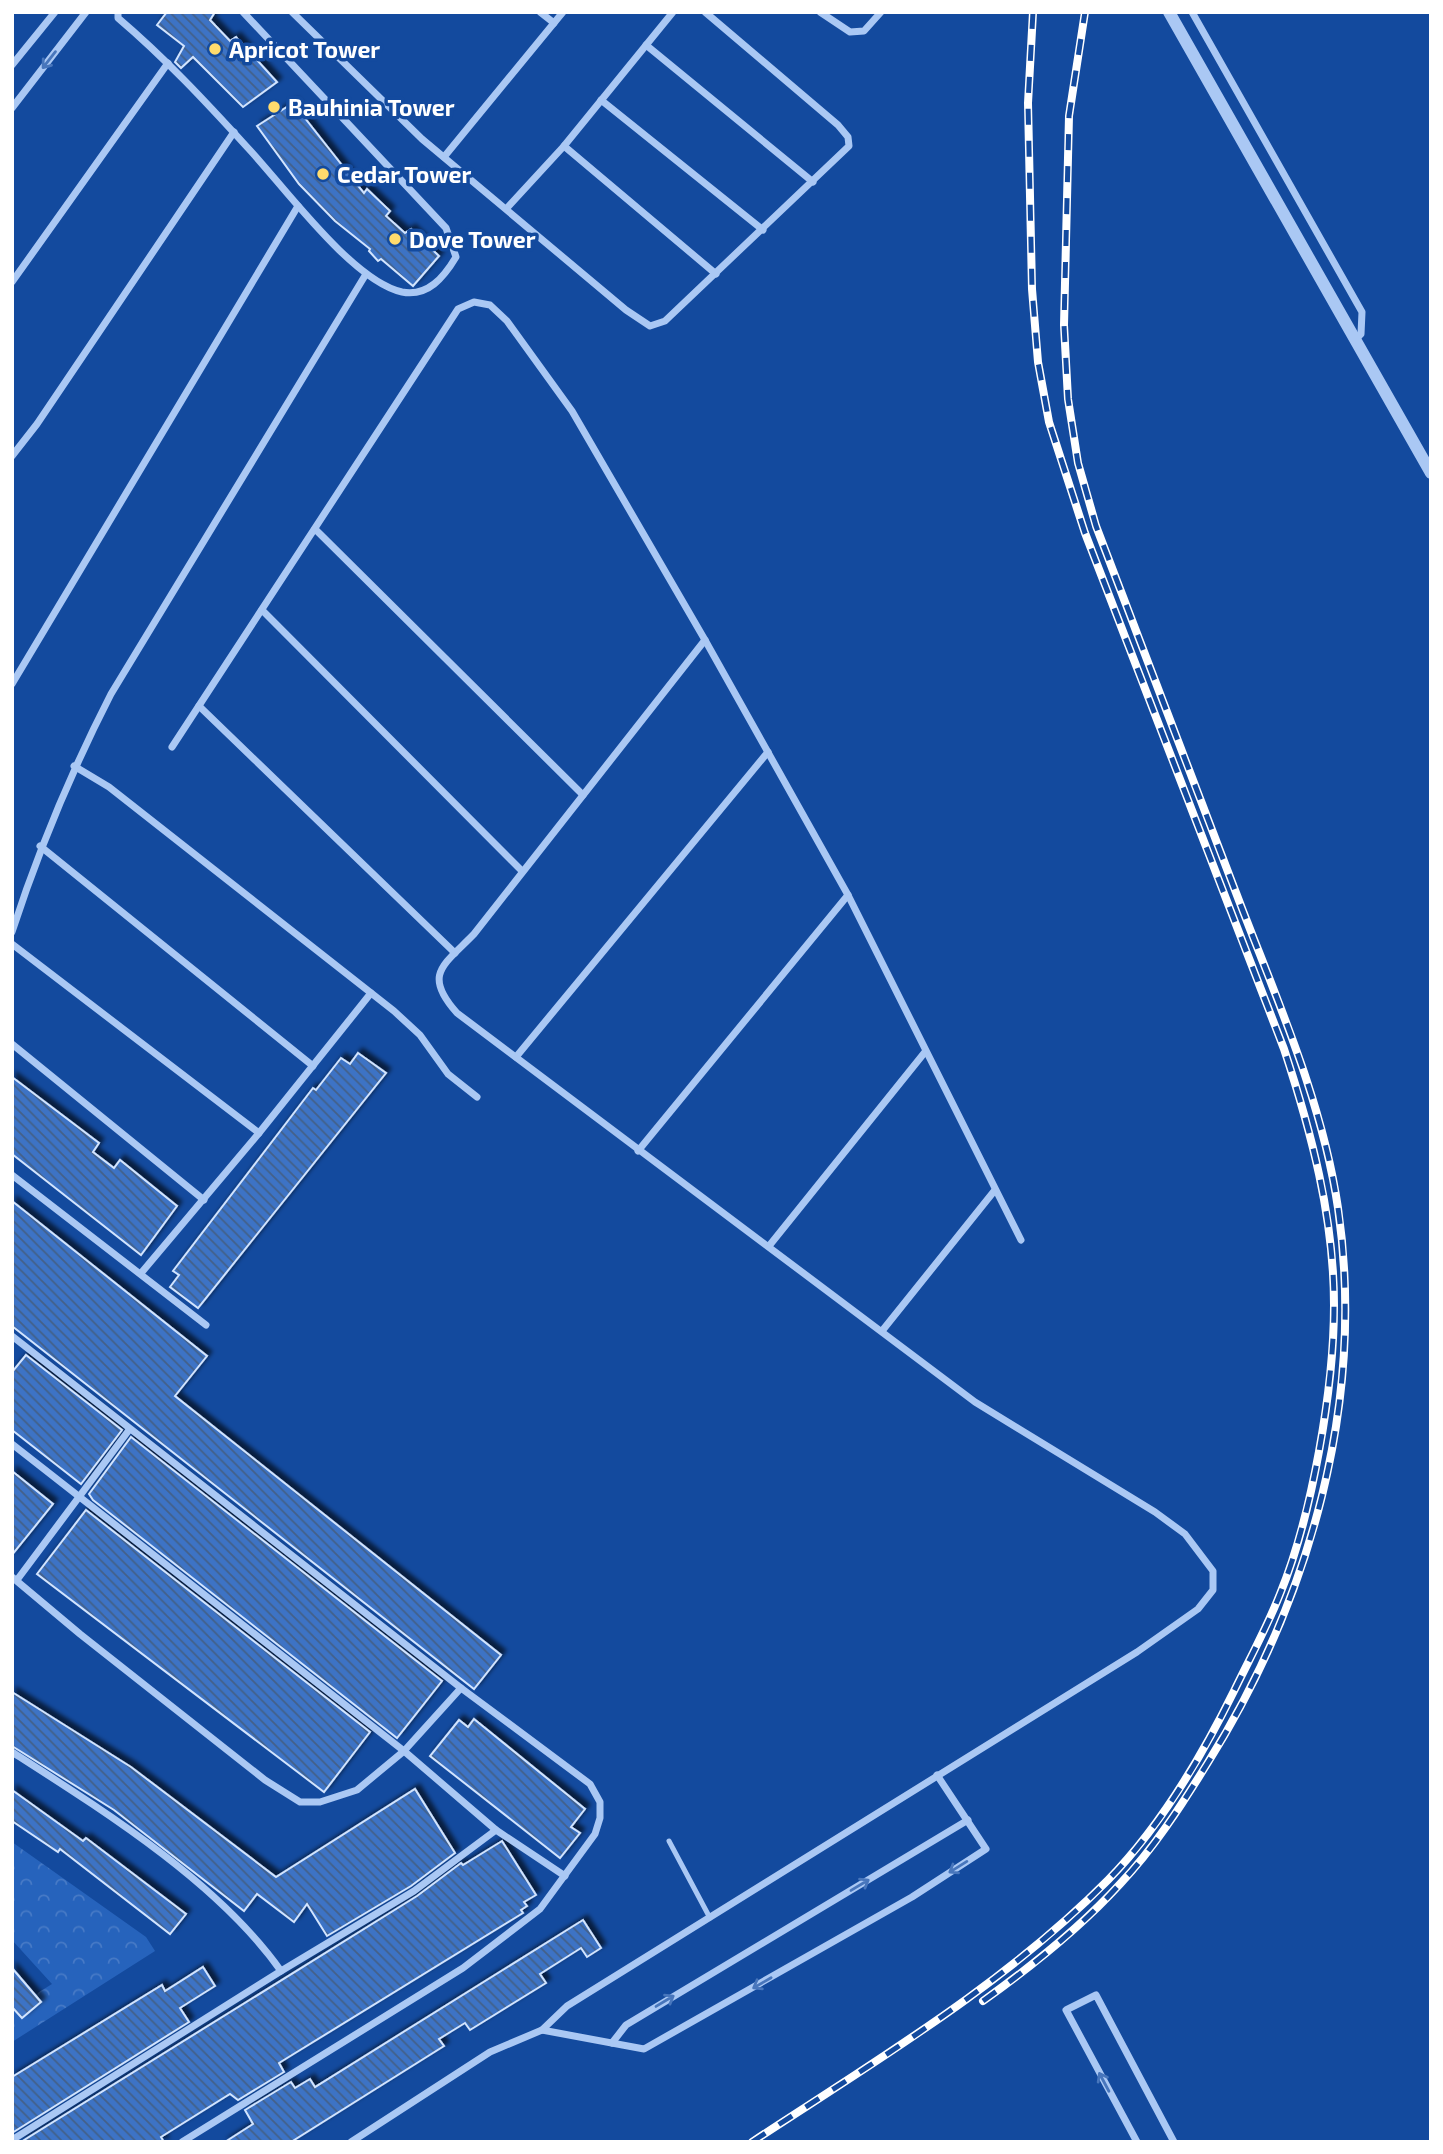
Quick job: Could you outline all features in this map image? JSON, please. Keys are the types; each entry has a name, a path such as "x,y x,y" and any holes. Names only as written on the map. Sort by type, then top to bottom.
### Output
{"street":[{"path":"12,65 55,12"},
{"path":"12,108 86,12"},
{"path":"118,12 118,18 167,63 234,132 298,206 366,274 402,292 417,293 431,287 447,273 456,257 446,228 243,12"},
{"path":"292,12 444,157 626,310 650,326 665,321 764,230 849,146 848,137 705,12"},
{"path":"540,12 554,23"},
{"path":"444,157 563,12"},
{"path":"507,208 564,146 673,12"},
{"path":"820,12 850,32 864,31 881,12"},
{"path":"1169,12 1431,473"},
{"path":"1192,12 1362,312 1361,334 1354,341"},
{"path":"646,45 813,182"},
{"path":"12,282 167,63"},
{"path":"601,100 764,230"},
{"path":"12,456 37,424 234,132"},
{"path":"564,146 716,274"},
{"path":"12,684 298,206"},
{"path":"12,932 40,846 74,766 111,694 366,274"},
{"path":"172,747 458,309 474,302 490,305 507,321 572,411 705,640 848,895 1021,1240"},
{"path":"315,529 583,795"},
{"path":"262,610 522,871"},
{"path":"351,2142 491,2052 542,2030 567,2006 1174,1628 1207,1599 1213,1590 1213,1571 1185,1534 1155,1512 975,1402 638,1151 457,1013 439,994 438,980 442,967 522,871 705,640"},
{"path":"199,706 455,953"},
{"path":"516,1056 768,752"},
{"path":"74,766 108,786 371,993 420,1035 448,1074 477,1097"},
{"path":"40,846 313,1066"},
{"path":"638,1151 848,895"},
{"path":"12,944 259,1133"},
{"path":"142,1272 259,1133 371,993"},
{"path":"12,1044 204,1200"},
{"path":"769,1246 925,1052"},
{"path":"12,1175 142,1272 206,1325"},
{"path":"882,1331 995,1190"},
{"path":"12,1336 461,1688 570,1768 595,1792 600,1802 600,1818 595,1834 540,1909 463,1968 182,2142"},
{"path":"129,1430 15,1578 79,1634 265,1780 300,1802 320,1802 357,1790 404,1751 461,1688"},
{"path":"12,1444 404,1751 496,1830 565,1876"},
{"path":"12,1752 182,1870 257,1938 281,1971"},
{"path":"542,2030 644,2049 912,1897 986,1849 937,1775"},
{"path":"612,2043 626,2025 968,1820"},
{"path":"12,2140 414,1891 496,1830"},
{"path":"1137,2142 1066,2010 1096,1995 1174,2142"}],"lane":[{"path":"669,1842 710,1918"}],"green space":[{"path":"12,1842 146,1937 155,1951 12,2042 12,2009 52,1984 12,1940"}],"building":[{"name":"Apricot Tower","path":"167,12 215,12 210,20 230,41 236,37 277,82 243,107 193,57 181,68 175,62 184,46 157,25"},
{"path":"293,103 364,193 367,189 390,211 386,216 405,233 411,229 439,256 413,286 381,259 378,261 370,249 335,221 299,184 257,126"},
{"path":"358,1053 386,1073 198,1308 170,1287 179,1275 173,1271 313,1088 316,1090 341,1058 350,1064"},
{"path":"12,1077 99,1143 93,1152 114,1168 120,1160 177,1206 141,1255 12,1154"},
{"path":"12,1201 207,1356 175,1396 501,1655 474,1689 12,1326"},
{"path":"26,1355 122,1430 81,1484 12,1430 12,1372"},
{"path":"131,1437 442,1681 397,1738 93,1500 89,1494"},
{"path":"12,1471 53,1504 12,1555"},
{"path":"86,1510 370,1732 324,1792 37,1574"},
{"path":"12,1692 131,1767 276,1877 415,1789 455,1853 411,1886 327,1936 307,1904 294,1922 257,1894 244,1911 114,1810 12,1746"},
{"path":"474,1719 585,1809 571,1827 580,1833 560,1858 430,1756 459,1720 468,1727"},
{"path":"12,1790 83,1841 86,1838 186,1914 170,1934 60,1849 58,1852 12,1821"},
{"path":"502,1841 536,1895 524,1902 527,1906 521,1910 523,1913 279,2063 284,2072 238,2100 230,2094 161,2137 164,2142 21,2142 417,1896 461,1863 463,1865"},
{"path":"583,1920 601,1948 587,1957 581,1948 540,1974 546,1983 470,2030 465,2023 439,2039 444,2046 291,2142 225,2142 253,2124 245,2110 291,2082 295,2088 310,2079 315,2087"},
{"path":"203,1967 215,1986 180,2008 189,2022 12,2133 12,2077 162,1985 165,1991"},
{"path":"12,1968 41,2002 22,2018 12,2007"}],"railway":[{"path":"752,2142 937,2020 1026,1954 1108,1880 1145,1837 1208,1741 1275,1606 1302,1528 1325,1412 1333,1338 1333,1272 1325,1207 1312,1143 1284,1049 1085,533 1049,422 1038,362 1032,289 1028,103 1033,12"},
{"path":"983,2001 1072,1932 1132,1870 1156,1841 1187,1795 1243,1701 1275,1635 1301,1567 1322,1497 1336,1426 1344,1354 1345,1281 1338,1208 1311,1094 1096,526 1078,463 1068,399 1064,325 1069,116 1085,12"}],"place":[{"name":"Apricot Tower","path":"215,49"},
{"name":"Bauhinia Tower","path":"274,107"},
{"name":"Cedar Tower","path":"323,174"},
{"name":"Dove Tower","path":"395,239"}]}
